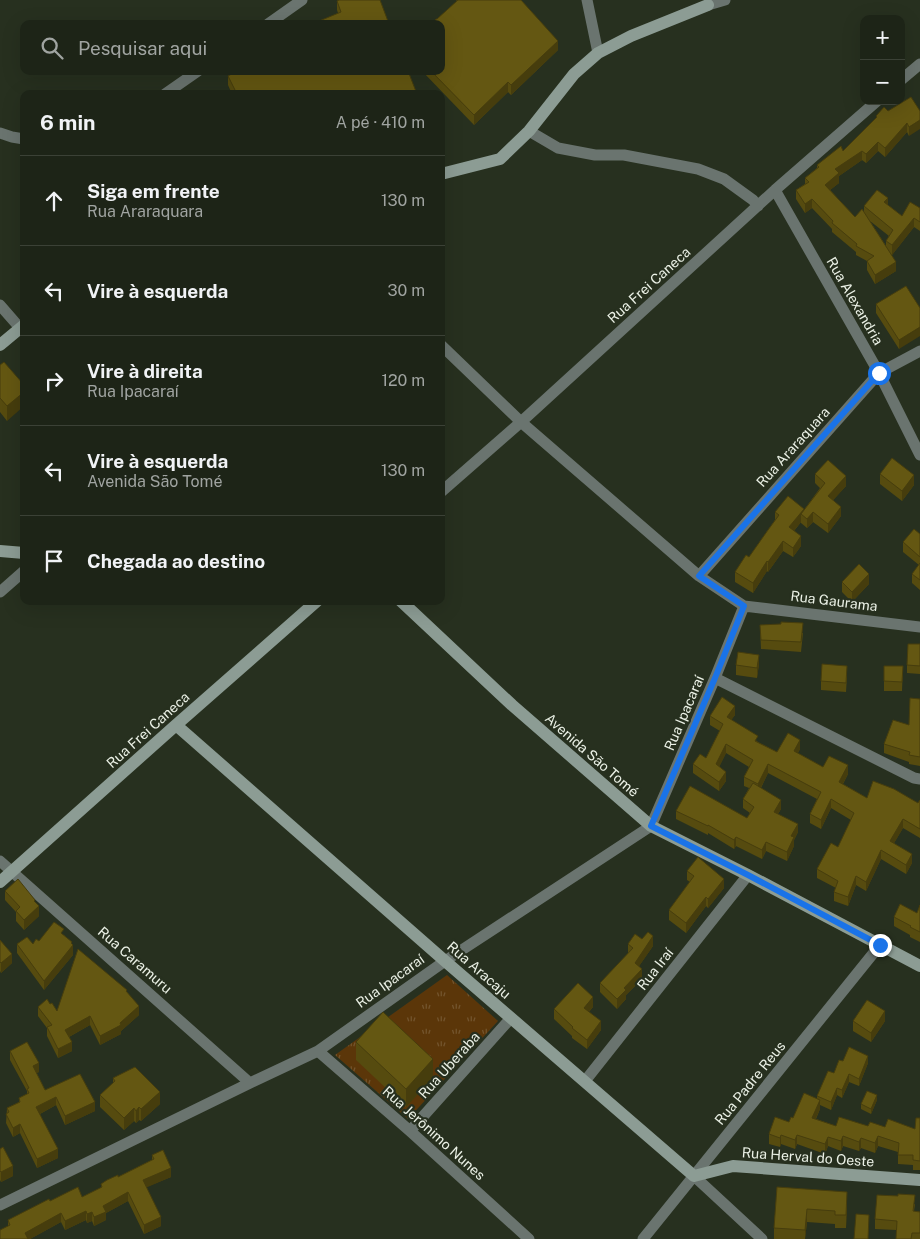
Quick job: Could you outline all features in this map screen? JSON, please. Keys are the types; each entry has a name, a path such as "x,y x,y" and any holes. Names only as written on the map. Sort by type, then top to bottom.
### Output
{"street":[{"path":"274,20 302,0"},
{"path":"587,0 598,54"},
{"path":"445,173 500,159 529,131 574,74 598,54 631,36 708,4 725,0"},
{"path":"905,77 920,64"},
{"path":"171,90 192,75"},
{"name":"Rua Frei Caneca","path":"445,488 521,422 775,190 872,105"},
{"path":"529,131 558,148 595,155 624,155 698,169 724,179 753,200 758,206"},
{"path":"0,133 20,138"},
{"name":"Rua Alexandria","path":"775,190 879,373 920,455"},
{"path":"0,305 20,325"},
{"path":"0,345 20,329"},
{"path":"445,349 521,422 699,576 744,606"},
{"name":"Rua Araraquara","path":"699,576 879,373 920,351"},
{"path":"0,551 20,552"},
{"path":"0,592 20,575"},
{"name":"Rua Frei Caneca","path":"0,882 312,605"},
{"name":"Avenida São Tomé","path":"405,605 512,705 651,826 920,966"},
{"name":"Rua Gaurama","path":"744,606 920,627"},
{"name":"Rua Ipacaraí","path":"0,1205 250,1082 318,1051 445,960 651,826 744,606"},
{"path":"715,678 914,778 920,779"},
{"name":"Rua Aracaju","path":"176,725 694,1176 762,1239"},
{"name":"Rua Caramuru","path":"0,861 250,1082"},
{"name":"Rua Iraí","path":"585,1081 748,875"},
{"name":"Rua Padre Reus","path":"643,1239 880,945"},
{"name":"Rua Uberaba","path":"410,1131 511,1018"},
{"name":"Rua Jerônimo Nunes","path":"318,1051 410,1131 528,1239"},
{"name":"Rua Herval do Oeste","path":"694,1176 732,1166 920,1180"}],"green space":[{"path":"447,975 498,1021 408,1119 335,1055"}],"building":[{"path":"380,0 388,20 322,20 341,12 337,1"},
{"path":"458,0 521,0 558,41 511,85 508,82 474,115 435,75 445,75 445,20 435,20"},
{"path":"410,75 415,90 235,90 228,76"},
{"path":"911,97 920,111 920,120 909,127 907,123 885,148 878,142 866,154 862,151 835,169 839,173 825,185 855,217 862,209 896,262 875,275 867,261 874,256 856,246 857,244 832,223 833,221 812,199 805,204 796,190 809,182 805,178 819,167 817,165 841,146 843,151 877,117 884,107 888,111 898,105 905,105 905,101"},
{"path":"877,190 888,198 884,202 902,216 910,202 920,208 920,222 914,218 892,245 886,241 893,230 864,206"},
{"path":"906,286 920,308 920,327 899,340 876,304"},
{"path":"4,362 20,380 20,395 7,406 0,398 0,365"},
{"path":"892,458 914,475 902,491 880,474"},
{"path":"828,460 846,476 828,496 841,507 828,524 813,512 807,519 801,514 825,483 815,474"},
{"path":"788,496 804,509 789,527 801,536 793,548 783,541 753,583 735,572 746,555 749,557 779,515 775,512"},
{"path":"914,529 920,534 920,557 903,542"},
{"path":"920,563 920,580 912,574"},
{"path":"859,564 869,574 852,592 842,582"},
{"path":"781,622 803,623 801,642 761,640 760,625 781,624"},
{"path":"908,644 920,644 920,666 907,665"},
{"path":"738,652 759,655 757,668 736,665"},
{"path":"822,664 847,666 846,683 821,681"},
{"path":"884,666 903,666 902,682 884,681"},
{"path":"722,697 735,706 727,717 758,736 755,741 777,752 788,733 800,740 794,751 823,767 829,756 848,765 839,782 867,798 873,781 894,789 918,803 920,800 920,829 903,819 890,841 912,854 906,865 881,850 866,882 856,876 848,897 834,892 838,881 817,869 831,843 838,847 854,813 831,799 821,820 810,814 821,792 768,764 758,784 744,777 753,760 726,744 716,764 726,772 719,782 693,764 700,754 706,758 723,724 710,716"},
{"path":"910,698 920,699 920,757 909,755 910,752 884,744 893,720 909,725"},
{"path":"753,783 781,800 774,812 798,824 791,836 794,837 787,852 766,842 762,850 736,837 734,840 708,825 676,811 690,786 747,818 754,807 743,799"},
{"path":"698,857 724,879 708,899 706,897 686,923 669,910 694,876 687,871"},
{"path":"18,879 39,906 24,920 16,911 20,907 5,891"},
{"path":"900,904 917,913 920,905 920,932 894,917"},
{"path":"54,922 64,929 61,933 73,945 44,981 17,944 27,937 33,944 36,939 39,941"},
{"path":"648,932 653,936 635,963 642,969 624,988 626,990 617,999 600,983 633,948 628,944 635,934 642,939"},
{"path":"0,940 12,954 1,963 0,962"},
{"path":"78,949 127,990 139,1006 120,1023 121,1025 100,1036 90,1016 65,1030 72,1042 58,1049 47,1027 52,1025 38,1007 47,999 57,1011"},
{"path":"578,983 593,997 584,1008 601,1021 587,1040 572,1028 554,1009"},
{"path":"867,1000 885,1011 871,1033 853,1021"},
{"path":"383,1012 433,1059 406,1089 356,1042"},
{"path":"27,1042 39,1063 33,1066 45,1090 80,1074 95,1102 65,1116 56,1097 36,1107 58,1149 37,1159 20,1124 13,1128 6,1114 9,1112 7,1108 20,1102 19,1098 29,1093 27,1089 29,1088 10,1051"},
{"path":"849,1047 868,1056 859,1079 849,1074 842,1090 837,1088 831,1102 817,1096 828,1071 834,1073 839,1060 843,1061"},
{"path":"135,1067 160,1092 141,1109 139,1107 136,1111 134,1108 124,1118 100,1095 115,1081 113,1078"},
{"path":"867,1091 877,1095 871,1109 861,1104"},
{"path":"804,1093 820,1100 812,1118 836,1126 839,1117 868,1126 870,1122 885,1127 888,1119 915,1129 916,1118 920,1118 920,1161 913,1160 913,1155 898,1155 899,1143 878,1136 875,1143 861,1138 859,1142 843,1136 841,1141 828,1137 825,1144 797,1135 795,1140 781,1135 780,1138 769,1134 775,1117 789,1122 791,1117 793,1118"},
{"path":"3,1147 13,1166 1,1172 0,1149"},
{"path":"163,1150 171,1168 143,1180 161,1217 144,1225 128,1192 103,1206 106,1212 94,1217 92,1212 87,1214 86,1211 65,1221 61,1213 25,1233 28,1239 0,1239 0,1230 10,1225 8,1220 49,1199 50,1201 78,1187 82,1197 102,1187 101,1184 107,1180 118,1175 118,1177 154,1159 152,1155"},
{"path":"777,1187 847,1192 846,1215 835,1215 835,1211 807,1209 805,1230 774,1228"},
{"path":"898,1194 915,1195 913,1211 920,1212 920,1233 912,1233 911,1239 896,1239 897,1221 875,1219 877,1195 898,1196"},
{"path":"856,1214 869,1215 868,1239 854,1239"}],"route":[{"path":"879,373 699,576 744,606 651,826 880,945"}]}
